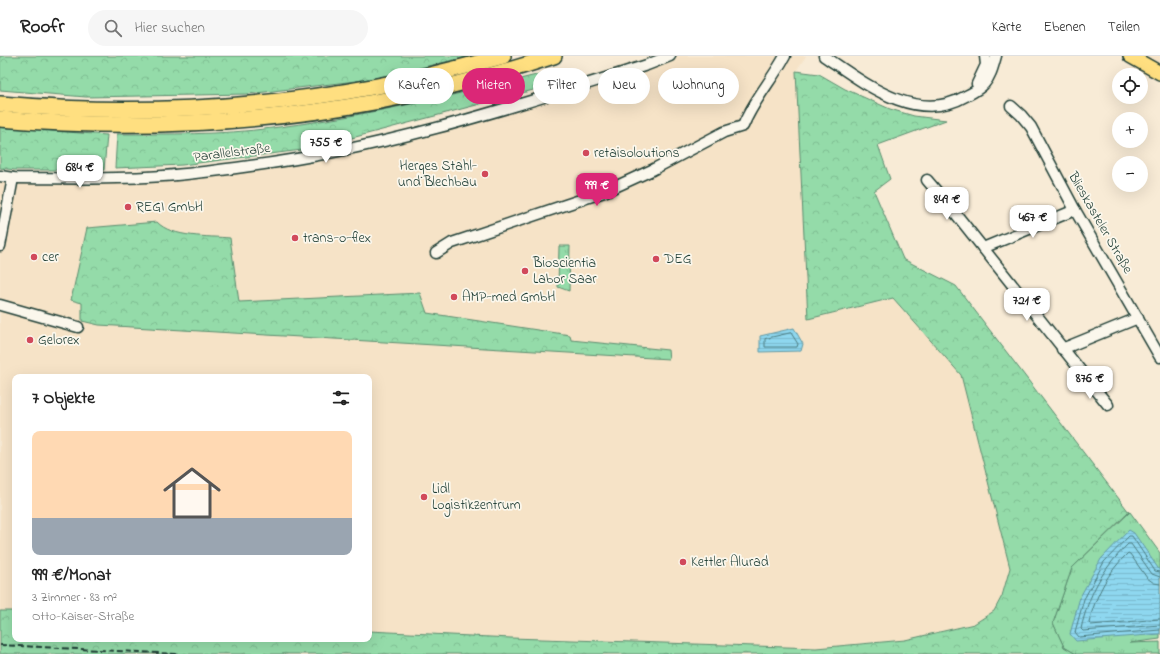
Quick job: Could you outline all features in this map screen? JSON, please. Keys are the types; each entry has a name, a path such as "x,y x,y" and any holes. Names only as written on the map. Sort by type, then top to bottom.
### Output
{"highway":[{"path":"0,104 97,110 164,111 281,102 385,85 465,67 503,56"},
{"path":"0,119 89,125 163,125 227,122 325,111 414,95 472,81 554,56"}],"main road":[{"path":"1130,56 1160,73"}],"street":[{"name":"Parallelstraße","path":"0,176 13,178 162,176 252,166 317,155 483,115 636,68 670,56"},
{"path":"436,253 452,243 604,192 652,170 724,132 743,126 749,110 776,72 785,56"},
{"path":"824,56 871,87 905,102 933,106 947,105 984,85 991,73 996,56"},
{"path":"966,96 982,76 986,65 985,56"},
{"name":"Blieskasteler Straße","path":"1011,106 1031,127 1075,210 1160,357"},
{"path":"0,246 13,178"},
{"path":"927,180 1108,405"},
{"path":"983,248 1075,210"},
{"path":"0,305 78,327"},
{"path":"1062,349 1138,318"}],"shaded area":[{"path":"654,56 806,56 796,71 808,319 893,299 961,375 1010,568 1002,596 994,611 974,624 905,640 816,648 511,638 372,631 372,374 12,374 12,611 0,611 0,177 159,178 308,162 497,104 525,104 525,96 533,93 533,104 590,104 590,76 598,73 598,104 650,104 650,68 615,68"},
{"path":"1139,56 1160,56 1160,71"}],"green space":[{"path":"0,56 471,56 419,68 384,68 384,76 372,79 248,94 86,97 0,90"},
{"path":"796,71 819,74 845,89 890,109 914,116 946,120 878,145 890,179 874,191 903,259 956,286 1129,512 1072,568 1053,623 1064,647 1076,654 0,654 0,611 12,611 12,642 372,642 372,631 511,638 816,648 905,640 974,624 994,611 1002,596 1010,568 961,375 893,298 808,319"},
{"path":"533,76 533,90 525,92 525,78"},
{"path":"462,92 462,104 480,104 310,149 182,165 115,168 117,134 195,134 272,128 344,117 410,104 454,104 454,94"},
{"path":"0,127 107,135 104,170 15,170 0,168"},
{"path":"157,222 172,231 181,234 230,238 239,302 420,293 427,313 570,335 571,340 668,350 669,359 99,325 82,321 82,303 71,300 87,228"},
{"path":"559,246 570,246 569,291 558,287"},
{"path":"1130,512 1160,553 1160,639 1130,643 1160,642 1160,654 1076,654 1064,647 1053,623 1072,568"}],"water":[{"path":"794,328 803,344 801,351 760,352 760,336"},
{"path":"1129,530 1134,533 1160,571 1160,634 1076,641 1070,634 1080,597 1101,559"}],"railway":[{"path":"0,645 178,654"}],"place":[{"name":"retaisoloutions","path":"586,153"},
{"name":"Herges Stahl- und Blechbau","path":"485,174"},
{"name":"REGI GmbH","path":"128,207"},
{"name":"trans-o-flex","path":"295,238"},
{"name":"cer","path":"34,257"},
{"name":"DEG","path":"656,259"},
{"name":"Bioscientia Labor Saar","path":"525,271"},
{"name":"AMP-med GmbH","path":"454,297"},
{"name":"Gelorex","path":"30,340"},
{"name":"Lidl Logistikzentrum","path":"424,497"},
{"name":"Kettler Alurad","path":"683,562"}]}
